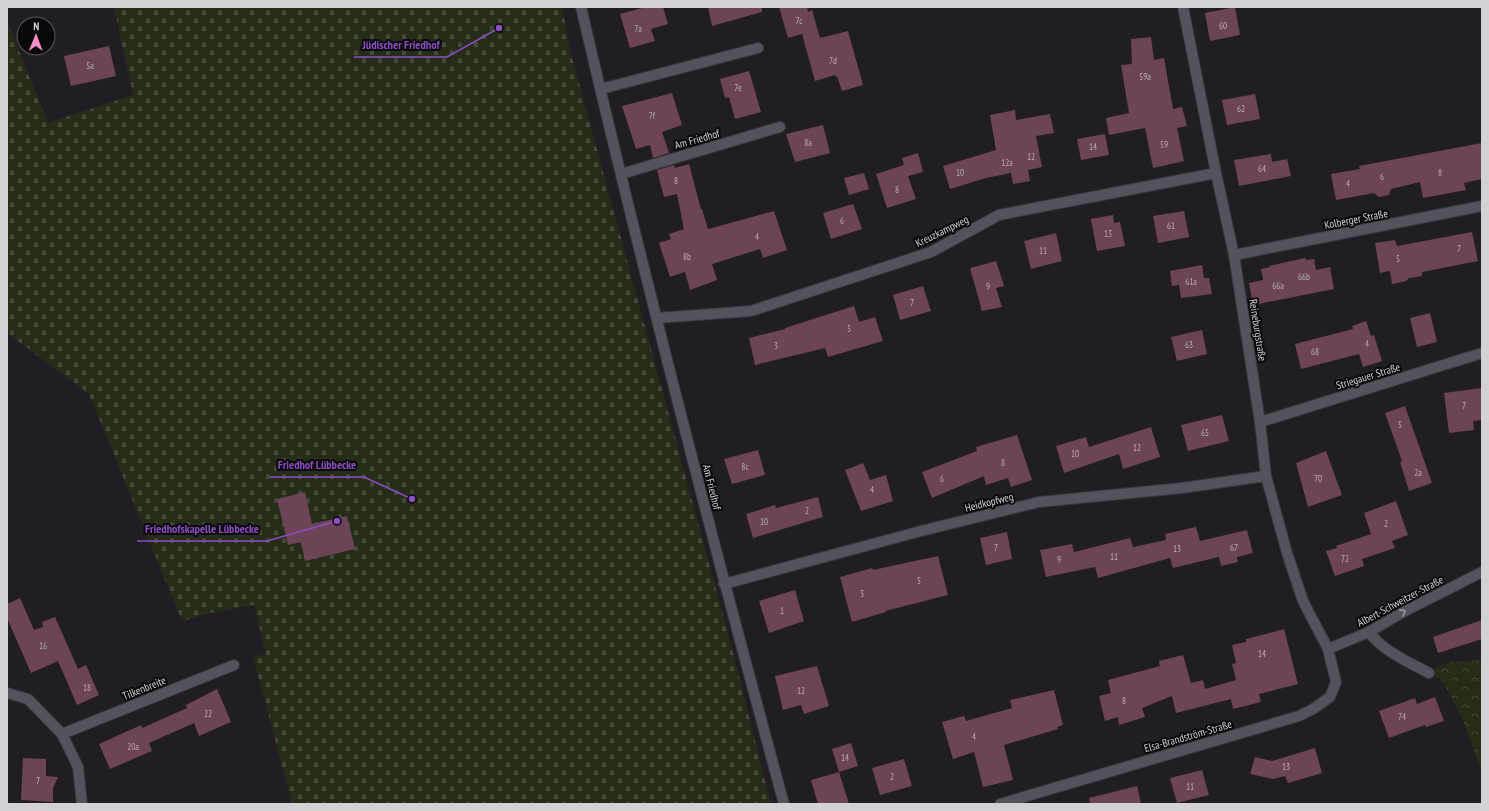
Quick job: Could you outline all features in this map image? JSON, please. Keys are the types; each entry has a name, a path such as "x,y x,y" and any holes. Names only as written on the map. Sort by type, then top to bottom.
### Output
{"street":[{"name":"Am Friedhof","path":"581,7 724,584 784,804"},
{"name":"Reineburgstraße","path":"1183,7 1234,255 1260,422 1266,476 1287,553 1302,600 1328,649"},
{"path":"601,89 758,48"},
{"name":"Am Friedhof","path":"622,174 780,127"},
{"name":"Kreuzkampweg","path":"657,318 751,311 931,252 999,215 1216,173"},
{"name":"Kolberger Straße","path":"1234,255 1482,206"},
{"name":"Striegauer Straße","path":"1260,422 1482,353"},
{"name":"Heidkopfweg","path":"724,584 921,531 1039,502 1182,488 1266,476"},
{"name":"Albert-Schweitzer-Straße","path":"1328,649 1369,632 1403,612 1482,572"},
{"path":"1369,632 1378,643 1397,656 1429,673"},
{"name":"Elsa-Brandström-Straße","path":"1000,804 1299,716 1314,709 1330,697 1336,682 1328,649"},
{"name":"Tilkenbreite","path":"62,734 234,665"},
{"path":"7,693 28,698 62,734 78,766 82,804"}],"green space":[{"path":"114,7 562,7 570,50 732,648 771,804 292,804 253,656 266,655 254,605 206,614 182,621 89,394 7,333 7,21 16,43 16,56 21,56 48,123 133,95"},
{"path":"1482,660 1482,773 1462,718 1445,685 1429,670 1451,662"}],"building":[{"path":"646,7 663,7 668,24 651,29 655,41 630,48 620,14"},
{"path":"708,7 762,7 762,12 712,26"},
{"path":"779,7 807,7 808,12 812,10 820,38 848,31 863,85 842,91 837,76 836,77 835,75 815,81 802,34 788,38"},
{"path":"1235,7 1240,35 1210,41 1205,13"},
{"path":"1151,37 1154,60 1164,58 1173,109 1182,107 1187,126 1177,128 1184,161 1153,168 1145,128 1109,135 1106,118 1129,113 1121,65 1132,64 1131,39"},
{"path":"109,46 116,76 71,86 64,56"},
{"path":"749,71 761,112 735,119 729,97 725,98 720,79"},
{"path":"672,93 682,125 662,132 669,153 653,158 650,145 636,149 622,106"},
{"path":"1255,94 1260,119 1227,125 1222,100"},
{"path":"1015,110 1016,120 1050,114 1054,133 1036,136 1042,167 1028,170 1030,181 1013,184 1011,173 986,178 950,189 943,166 996,150 990,115"},
{"path":"823,125 830,153 795,162 786,134"},
{"path":"1105,134 1109,155 1081,160 1077,139"},
{"path":"1482,143 1482,179 1464,183 1466,190 1423,198 1420,182 1391,189 1389,195 1379,197 1374,193 1336,200 1331,174 1360,169 1359,166"},
{"path":"918,153 923,172 908,176 916,199 887,208 876,174 904,165 902,158"},
{"path":"1271,154 1272,162 1287,159 1291,176 1239,186 1234,160"},
{"path":"689,164 708,229 774,211 787,250 763,258 760,249 712,264 717,280 690,290 685,272 670,277 659,243 671,239 669,234 684,229 677,194 664,197 657,170 674,165 675,168"},
{"path":"864,173 869,189 849,195 844,178"},
{"path":"853,204 862,229 831,239 823,213"},
{"path":"1184,211 1189,237 1158,243 1153,216"},
{"path":"1113,215 1114,223 1120,222 1125,246 1097,251 1091,219"},
{"path":"1472,232 1478,261 1422,272 1422,276 1409,278 1406,281 1392,284 1390,271 1380,273 1375,243 1395,240 1397,246"},
{"path":"1056,233 1062,261 1031,269 1024,241"},
{"path":"1305,258 1306,260 1314,259 1316,270 1330,267 1334,289 1253,305 1249,283 1263,280 1261,269"},
{"path":"996,261 1004,286 996,288 1002,307 982,311 970,268"},
{"path":"1202,265 1204,278 1209,278 1212,294 1181,298 1179,285 1172,286 1170,271"},
{"path":"923,286 931,311 900,320 893,295"},
{"path":"854,306 859,322 875,317 883,341 828,357 825,348 755,365 749,338 785,329"},
{"path":"1430,313 1437,342 1417,347 1410,318"},
{"path":"1366,321 1371,336 1374,335 1382,361 1363,367 1359,354 1301,369 1295,344 1353,329 1352,326"},
{"path":"1202,330 1207,354 1177,361 1171,337"},
{"path":"1482,388 1482,420 1473,421 1474,430 1449,433 1444,393"},
{"path":"1405,406 1432,483 1409,491 1400,462 1402,461 1385,413"},
{"path":"1222,415 1229,441 1188,451 1181,425"},
{"path":"1151,427 1160,457 1123,469 1119,454 1064,473 1056,446 1086,437 1089,447"},
{"path":"1017,435 1032,480 1011,487 1008,478 986,485 984,476 932,498 922,472 977,451 976,447"},
{"path":"758,450 765,475 732,484 724,459"},
{"path":"1326,451 1342,495 1308,507 1296,463"},
{"path":"863,463 870,480 886,475 893,501 861,511 845,470"},
{"path":"305,492 312,524 347,516 355,549 305,561 301,542 288,545 277,499"},
{"path":"818,497 823,517 753,538 746,514 775,505 776,508"},
{"path":"1396,501 1408,535 1392,541 1395,548 1362,559 1364,566 1335,576 1326,551 1371,534 1364,513"},
{"path":"1196,527 1200,541 1247,530 1253,553 1237,557 1238,562 1221,566 1219,557 1173,568 1170,558 1098,578 1095,567 1046,577 1040,550 1072,544 1074,552 1130,538 1133,547 1166,540 1165,534"},
{"path":"1007,532 1012,559 986,565 980,538"},
{"path":"938,556 948,595 885,611 886,612 852,622 840,577 872,568 873,570"},
{"path":"795,590 804,621 769,633 759,601"},
{"path":"20,598 34,630 43,627 42,622 55,617 78,669 86,665 99,695 77,705 58,661 31,673 7,618 7,604"},
{"path":"1482,620 1482,639 1438,653 1433,637"},
{"path":"1284,629 1298,684 1259,694 1261,702 1233,709 1231,699 1176,713 1172,696 1142,708 1145,717 1119,725 1118,717 1105,721 1099,696 1111,693 1108,680 1160,666 1159,661 1183,655 1191,683 1203,680 1205,689 1236,680 1232,664 1236,663 1232,645 1246,642 1246,639"},
{"path":"817,666 829,706 804,714 801,705 783,710 775,676"},
{"path":"217,689 231,722 199,736 194,723 149,743 152,751 110,769 99,744 141,725 142,728 187,708 186,705"},
{"path":"1054,690 1063,725 1057,727 1058,729 1004,745 1013,780 983,787 974,752 953,759 942,722 964,716 966,721 1012,708 1010,700"},
{"path":"1435,697 1444,721 1426,727 1425,725 1389,738 1379,711 1415,698 1417,704"},
{"path":"851,743 858,766 839,772 832,749"},
{"path":"1315,748 1322,773 1288,783 1285,776 1273,779 1250,774 1255,757 1272,761"},
{"path":"23,758 46,759 46,776 58,777 53,788 53,802 21,800"},
{"path":"904,759 912,786 880,795 872,768"},
{"path":"1202,770 1209,795 1177,803 1170,778"},
{"path":"839,772 849,804 818,804 811,780"},
{"path":"1137,786 1141,804 1090,804 1089,798"}],"place":[{"name":"Jüdischer Friedhof","path":"499,28"},
{"name":"Friedhof Lübbecke","path":"412,499"},
{"name":"Friedhofskapelle Lübbecke","path":"337,521"}]}
